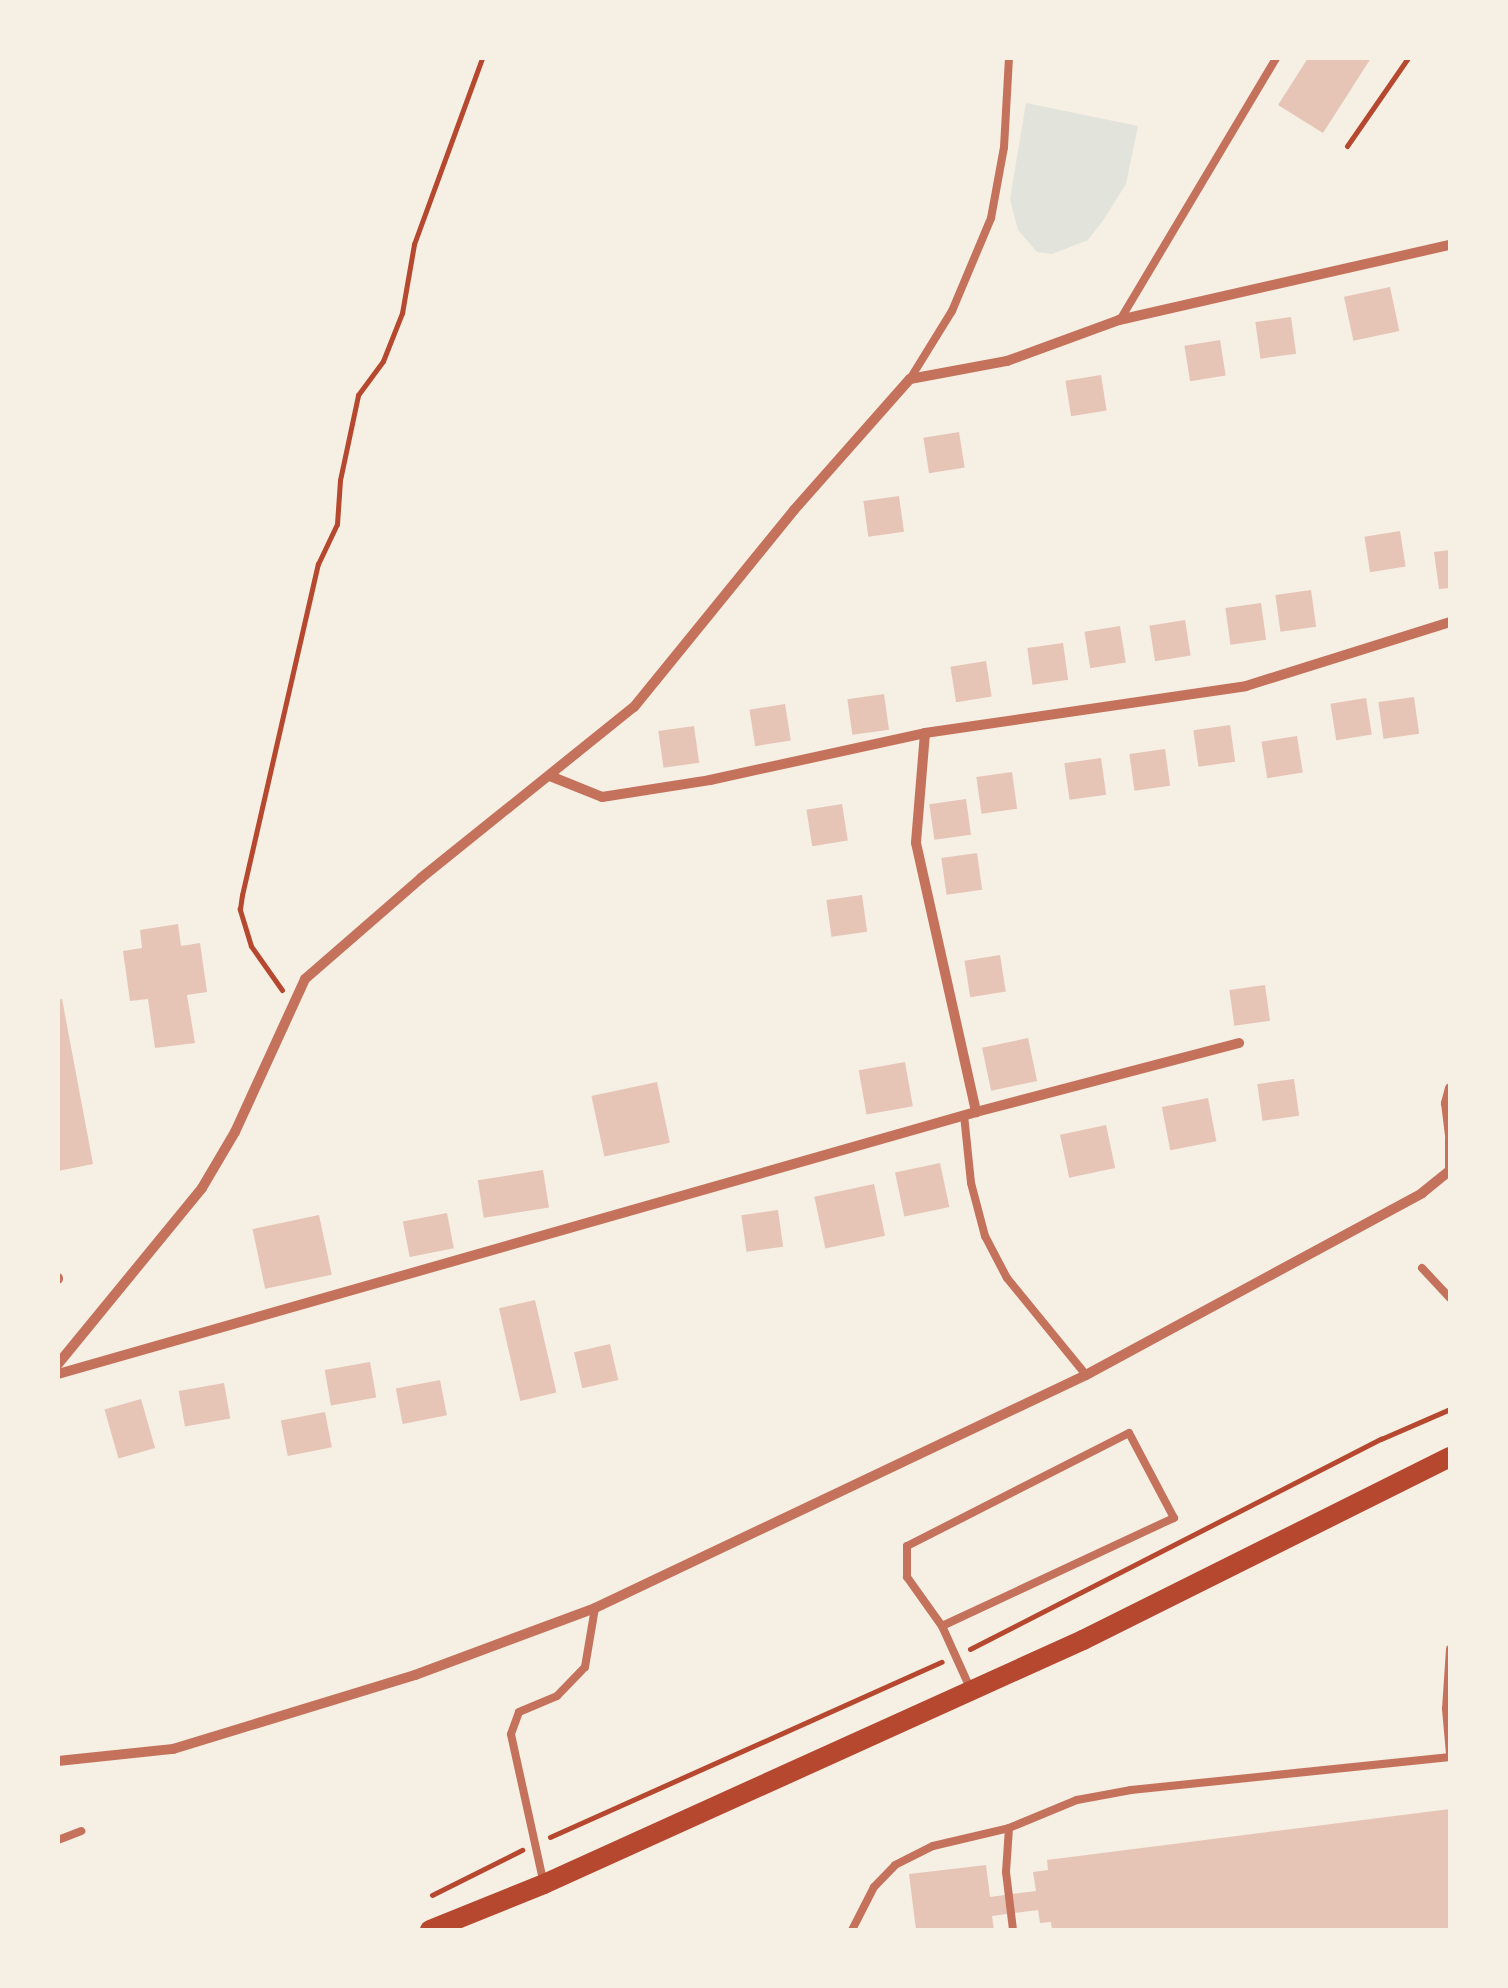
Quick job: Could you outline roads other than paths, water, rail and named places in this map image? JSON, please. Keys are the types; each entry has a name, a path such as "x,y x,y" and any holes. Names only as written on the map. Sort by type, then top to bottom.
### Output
{"main road":[{"path":"430,1930 544,1884 971,1690 1450,1458"}],"street":[{"path":"58,1364 202,1188 236,1132 305,979 634,707 794,510 910,380 1006,361 1120,320 1450,245"},
{"path":"550,776 602,797 710,780 925,733 1246,686 1450,622"},
{"path":"925,733 916,842 976,1112"},
{"path":"58,1374 976,1112 1238,1043"},
{"path":"58,1761 173,1750 416,1676 594,1608 1086,1375 1422,1193 1450,1170 1446,1103 1450,1088"}],"lane":[{"path":"910,380 952,310 991,218 1004,147 1009,58"},
{"path":"1120,320 1276,58"},
{"path":"964,1116 972,1183 984,1236 1007,1278 1086,1375"},
{"path":"1422,1268 1450,1298"},
{"path":"942,1626 1174,1518 1130,1433 907,1546 908,1576 942,1626 971,1690"},
{"path":"544,1884 511,1734 520,1712 557,1696 585,1667 594,1608"},
{"path":"852,1930 874,1887 895,1865 933,1846 1009,1828 1077,1800 1130,1790 1450,1755 1446,1708 1450,1649"},
{"path":"1009,1828 1006,1872 1014,1930"},
{"path":"58,1840 81,1831"}]}
